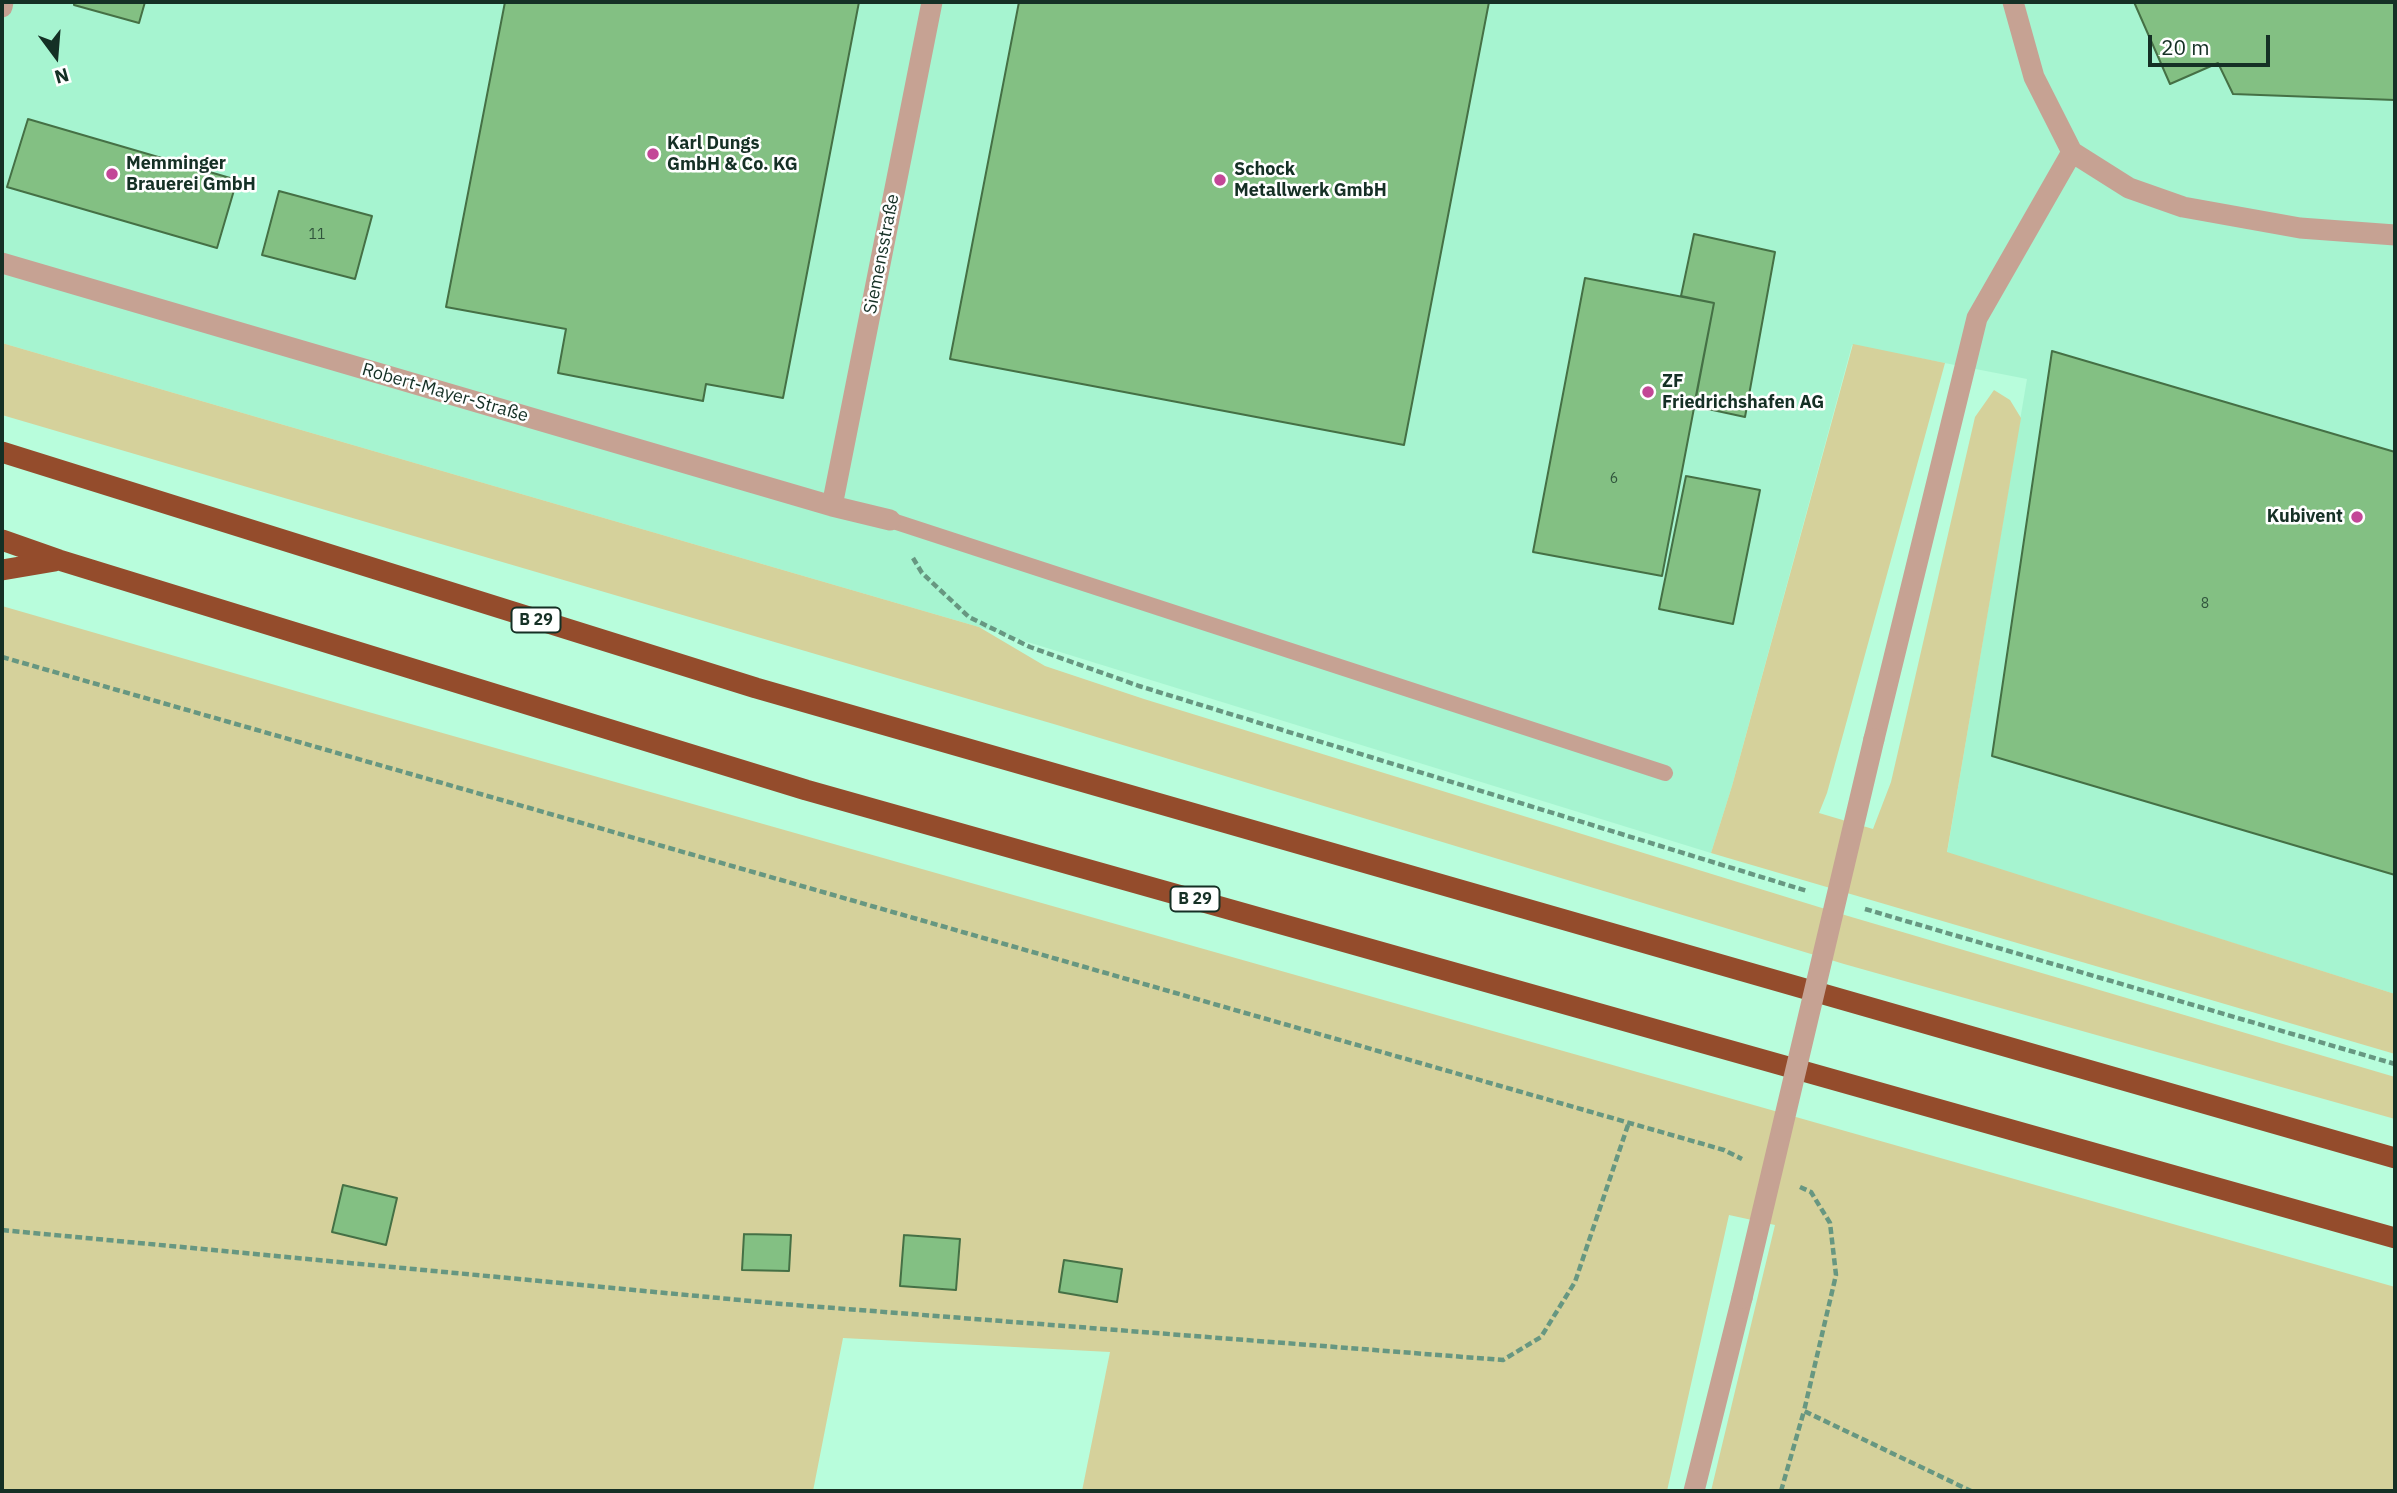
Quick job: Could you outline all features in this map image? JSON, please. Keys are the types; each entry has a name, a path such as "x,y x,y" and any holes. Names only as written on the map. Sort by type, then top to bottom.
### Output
{"highway":[{"name":"B 29","path":"2,452 756,688 2395,1158"},
{"name":"B 29","path":"2,540 59,560 806,790 2395,1238"},
{"path":"2,570 59,560"}],"street":[{"path":"2,7 3,2"},
{"name":"Siemensstraße","path":"832,506 932,2"},
{"path":"2013,2 2034,77 2072,152 2129,188 2183,207 2300,228 2395,235"},
{"path":"1694,1491 1977,318 2072,152"},
{"name":"Robert-Mayer-Straße","path":"2,263 832,506 890,520"}],"lane":[{"path":"890,520 1665,773"}],"path":[{"path":"890,520 922,573 969,617 1030,647 1139,686 1817,894"},
{"path":"2,657 1628,1125 1724,1150 1749,1162"},
{"path":"1857,906 2395,1065"},
{"path":"2,1230 782,1304 1503,1360 1541,1337 1575,1282 1628,1125"},
{"path":"1781,1491 1804,1411 1836,1275 1830,1223 1811,1192 1799,1186"},
{"path":"1804,1411 1971,1491"}],"shaded area":[{"path":"2,2 2395,2 2395,994 1947,853 2027,379 1852,345 1732,786 1711,853 979,627 2,343"},
{"path":"2,343 979,627 1045,666 1144,699 1848,916 2395,1077 2395,1119 1844,964 1057,725 2,415"},
{"path":"1853,344 1945,363 1827,793 1819,813 1873,829 1891,782 1975,417 1994,390 2010,400 2021,418 1947,852 2395,994 2395,1054 1711,853 1732,786"},
{"path":"2,606 2395,1287 2395,1491 1711,1491 1775,1225 1729,1215 1667,1491 1082,1491 1110,1352 843,1338 813,1491 2,1491"}],"building":[{"path":"74,2 145,2 139,23 74,5"},
{"name":"Karl Dungs GmbH & Co. KG","path":"505,2 859,2 783,398 706,384 703,401 558,373 566,329 446,307"},
{"name":"Schock Metallwerk GmbH","path":"1019,2 1489,2 1404,445 950,359"},
{"path":"2134,2 2395,2 2395,100 2233,94 2218,63 2170,84"},
{"path":"28,119 237,180 217,248 7,187"},
{"path":"279,191 372,216 355,279 262,255"},
{"path":"1694,234 1775,252 1745,417 1694,406 1714,303 1681,296"},
{"path":"1585,278 1714,303 1662,576 1533,552"},
{"path":"2052,351 2395,452 2395,875 1992,756"},
{"path":"1686,476 1760,490 1733,624 1659,609"},
{"path":"343,1185 397,1198 386,1245 332,1232"},
{"path":"744,1234 791,1235 789,1271 742,1270"},
{"path":"904,1235 960,1239 956,1290 900,1286"},
{"path":"1064,1260 1122,1269 1117,1302 1059,1292"}],"place":[{"name":"Karl Dungs GmbH & Co. KG","path":"653,154"},
{"name":"Memminger Brauerei GmbH","path":"112,174"},
{"name":"Schock Metallwerk GmbH","path":"1220,180"},
{"name":"ZF Friedrichshafen AG","path":"1648,392"},
{"name":"Kubivent","path":"2357,517"}]}
